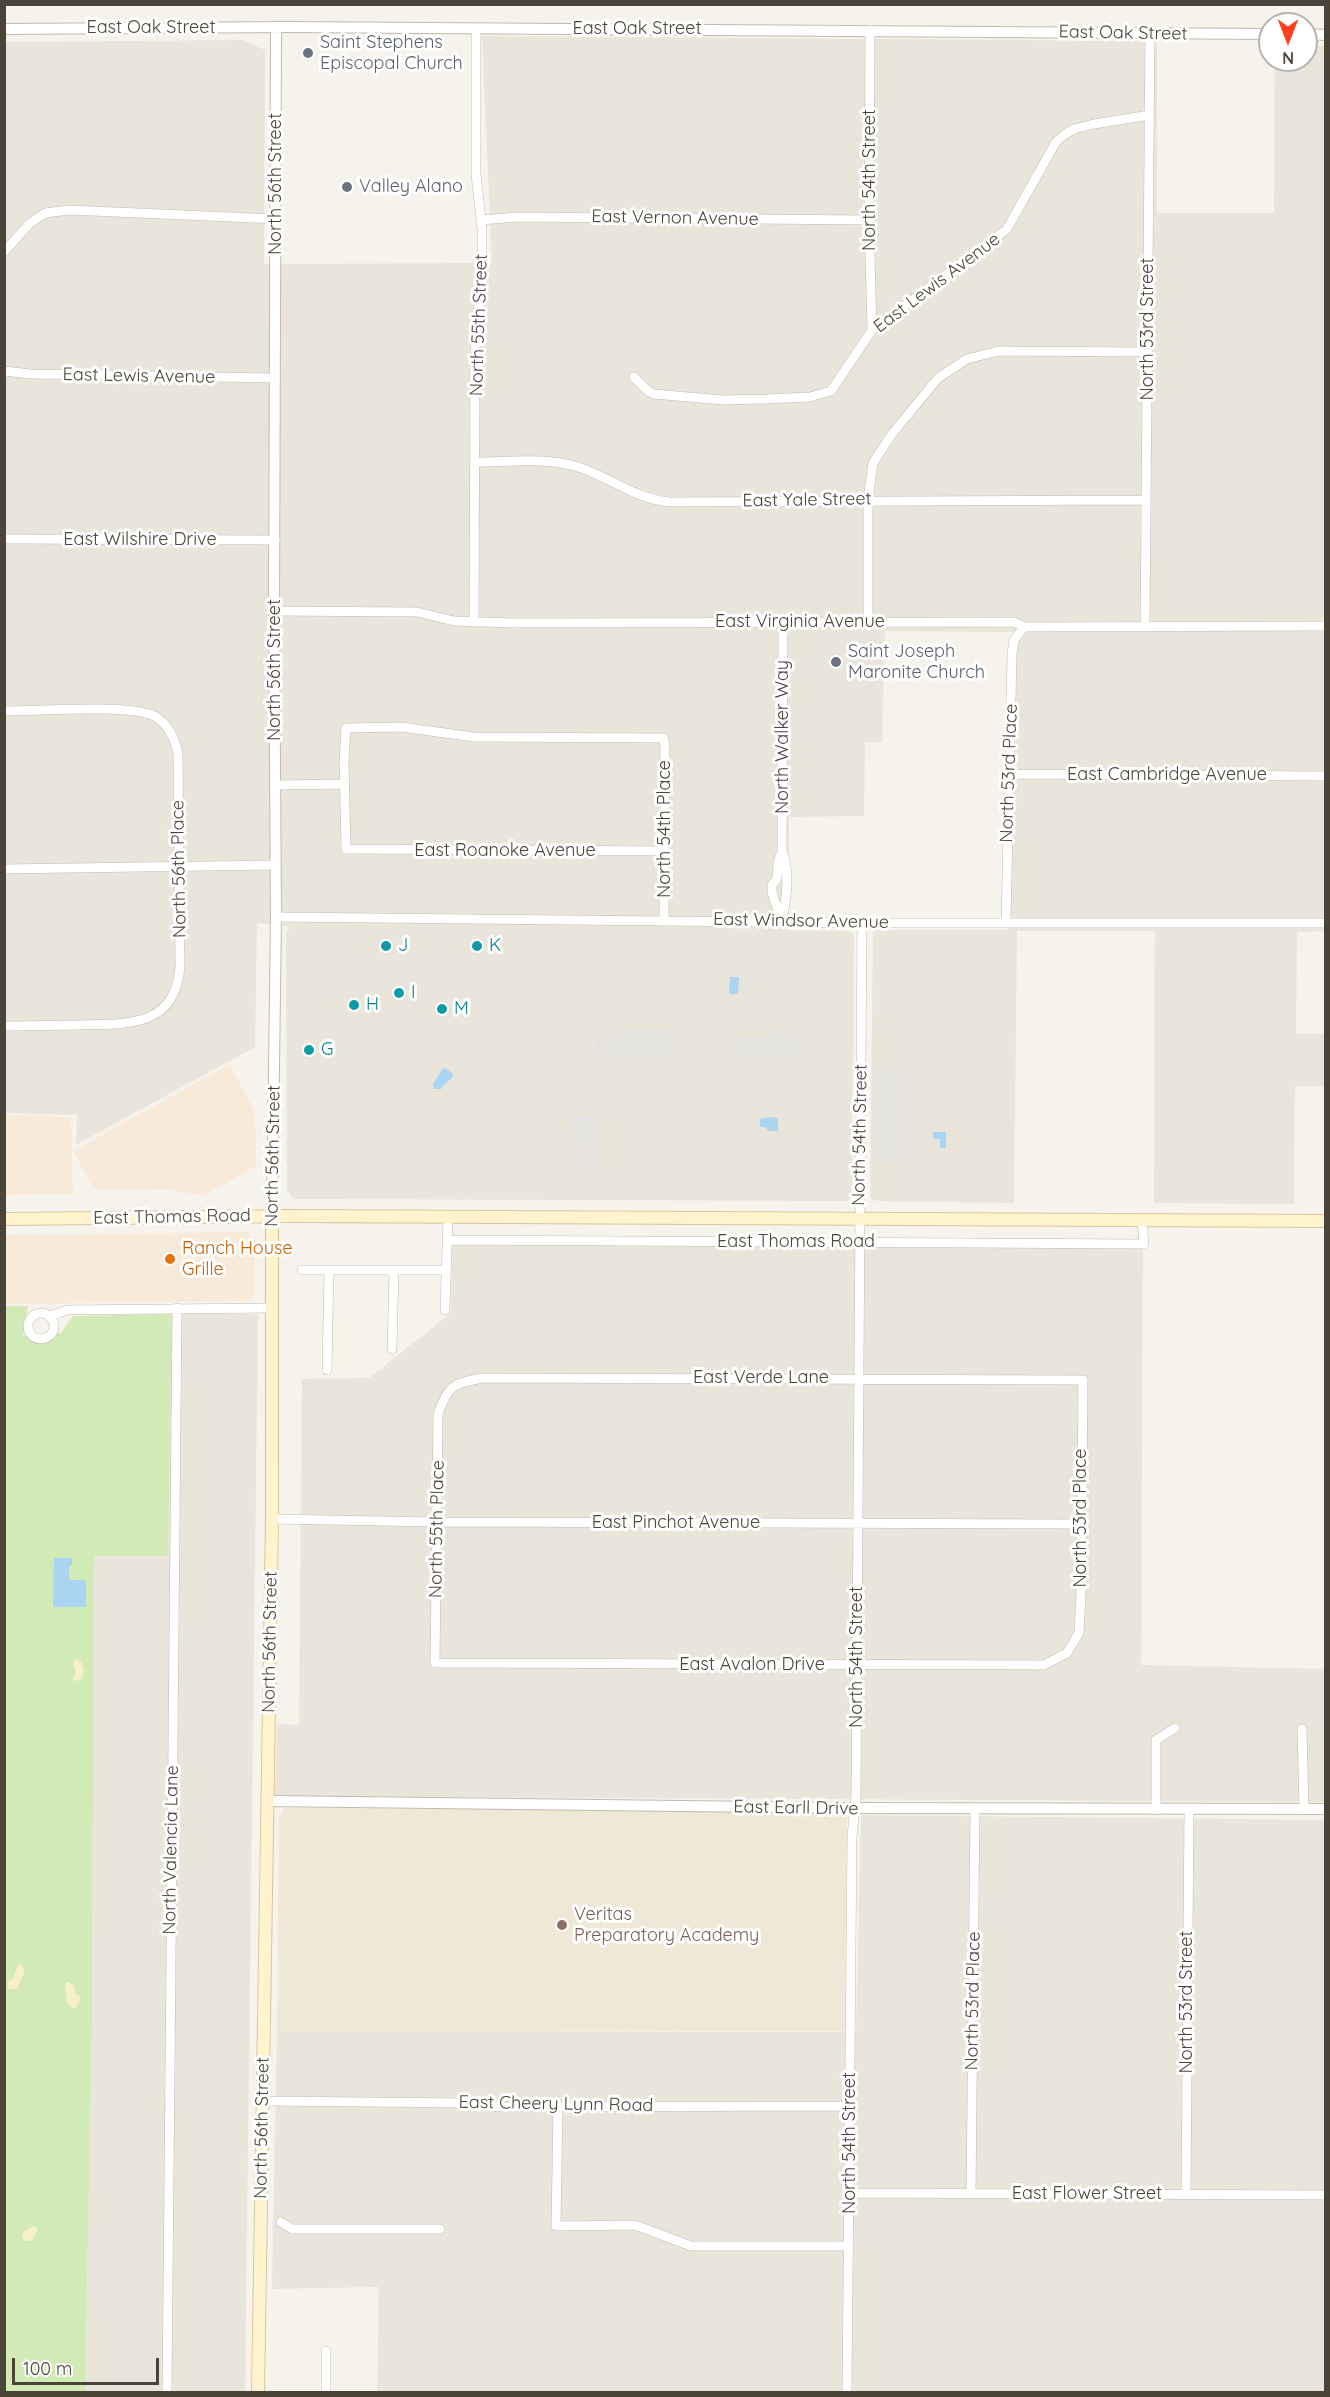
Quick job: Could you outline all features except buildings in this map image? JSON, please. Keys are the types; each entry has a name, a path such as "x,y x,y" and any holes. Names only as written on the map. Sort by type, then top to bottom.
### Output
{"main road":[{"name":"East Thomas Road","path":"4,1219 272,1216 1326,1221"},
{"name":"North 56th Street","path":"258,2392 272,1519 272,1216"}],"street":[{"name":"East Oak Street","path":"4,29 276,27 1258,34"},
{"name":"North 56th Street","path":"272,1216 276,917 274,378 276,27"},
{"name":"North 55th Street","path":"474,622 475,358 482,278 481,220 476,175 476,28"},
{"name":"North 54th Street","path":"870,30 869,220 872,330"},
{"name":"North 53rd Street","path":"1145,626 1150,33"},
{"name":"East Lewis Avenue","path":"634,377 648,391 676,396 723,400 824,395 837,384 872,330 1007,230 1056,142 1065,134 1094,124 1150,115"},
{"path":"4,252 30,223 45,213 69,210 276,219"},
{"name":"East Vernon Avenue","path":"481,220 563,217 869,220"},
{"path":"868,623 868,500 873,463 879,450 938,378 966,359 998,351 1148,352"},
{"name":"East Lewis Avenue","path":"4,370 31,374 274,378"},
{"name":"East Yale Street","path":"476,462 547,462 574,466 608,479 645,498 658,501 1146,500"},
{"name":"East Wilshire Drive","path":"4,539 275,540"},
{"name":"East Virginia Avenue","path":"274,611 417,612 454,621 474,622 1014,622 1024,627 1326,626"},
{"name":"North Walker Way","path":"781,921 772,885 781,879 778,863 782,851 783,622"},
{"name":"North 53rd Place","path":"1006,922 1012,654 1016,636 1024,627"},
{"name":"North 56th Place","path":"4,711 130,710 153,716 170,729 178,754 180,977 176,990 165,1007 145,1020 131,1024 4,1026"},
{"name":"North 54th Place","path":"344,784 346,728 400,727 474,736 663,738 665,745 664,920"},
{"name":"East Cambridge Avenue","path":"1008,774 1326,776"},
{"path":"275,785 344,784"},
{"name":"East Roanoke Avenue","path":"344,784 346,849 664,851"},
{"path":"4,869 275,865"},
{"name":"East Windsor Avenue","path":"276,917 1326,923"},
{"name":"North 54th Street","path":"847,2392 852,1836 856,1808 862,922"},
{"path":"445,1310 448,1217"},
{"name":"East Thomas Road","path":"448,1240 1144,1244 1142,1220"},
{"path":"302,1270 445,1270"},
{"path":"327,1370 329,1270"},
{"path":"392,1348 394,1270"},
{"name":"North Valencia Lane","path":"167,2392 177,1308"},
{"path":"50,1316 67,1310 272,1308"},
{"name":"East Verde Lane","path":"444,1395 459,1382 483,1378 1083,1380"},
{"name":"North 53rd Place","path":"1067,1653 1078,1633 1082,1596 1080,1524 1083,1380"},
{"name":"North 55th Place","path":"435,1664 438,1414 444,1395"},
{"name":"East Pinchot Avenue","path":"272,1519 436,1522 1080,1524"},
{"name":"East Avalon Drive","path":"435,1664 1044,1665 1067,1653"},
{"path":"1156,1809 1156,1740 1175,1728"},
{"path":"1302,1729 1304,1809"},
{"name":"East Earll Drive","path":"267,1801 856,1808 1326,1809"},
{"name":"North 53rd Place","path":"971,2193 975,1808"},
{"name":"North 53rd Street","path":"1186,2194 1189,1809"},
{"name":"East Cheery Lynn Road","path":"263,2102 467,2103 500,2107 850,2106"},
{"path":"558,2106 556,2226 635,2225 691,2246 849,2246"},
{"name":"East Flower Street","path":"849,2193 1326,2195"},
{"path":"281,2222 292,2229 440,2229"},
{"path":"326,2351 326,2392"}],"shaded area":[{"path":"482,36 1157,41 1157,213 1274,213 1275,72 1318,72 1318,46 1325,46 1326,931 1297,932 1296,1034 1325,1034 1326,1086 1295,1086 1294,1204 1154,1203 1155,931 1017,931 1014,1203 880,1201 870,1197 873,930 1008,930 1018,632 885,631 882,742 865,742 864,816 789,817 789,930 847,931 854,936 852,1192 851,1198 846,1201 293,1199 287,1190 286,933 290,927 257,923 255,1047 76,1145 77,1115 5,1113 5,42 242,40 265,50 264,264 492,263"},
{"path":"613,1028 671,1029 671,1056 596,1055 596,1036 613,1036"},
{"path":"768,1029 793,1029 793,1036 803,1036 803,1056 738,1056 738,1036 768,1036"},
{"path":"230,1064 255,1112 256,1166 203,1196 168,1189 94,1190 73,1151"},
{"path":"878,1071 907,1071 907,1163 877,1163"},
{"path":"5,1115 71,1117 73,1194 5,1195"},
{"path":"570,1115 599,1116 598,1169 578,1169 579,1142 570,1141 570,1134 577,1134 577,1129 570,1129"},
{"path":"247,1232 255,1239 254,1295 246,1301 5,1304 5,1235"},
{"path":"452,1244 1143,1248 1141,1665 1325,1669 1325,1802 275,1796 277,1724 299,1725 302,1379 369,1378 451,1313"},
{"path":"172,1314 258,1314 245,2392 85,2392 92,2022 94,1556 168,1556"},
{"name":"Veritas Preparatory Academy","path":"284,1808 843,1811 847,1818 845,2031 277,2032 279,1817"},
{"path":"861,1815 1325,1820 1325,2392 377,2392 379,2287 272,2289 277,2032 856,2032"}],"green space":[{"path":"5,1306 28,1306 23,1335 61,1333 73,1316 172,1314 168,1556 94,1556 92,2022 85,2392 5,2392"}],"sand":[{"path":"76,1659 82,1663 84,1672 80,1680 76,1681 73,1679 76,1672 73,1663"},
{"path":"20,1963 25,1971 17,1989 8,1989 7,1982 13,1979"},
{"path":"69,1982 74,1987 75,1994 81,1999 76,2008 72,2008 67,2003 65,1983"},
{"path":"33,2226 38,2229 32,2241 25,2241 22,2237 23,2232"}],"water":[{"path":"730,977 739,977 738,994 729,994"},
{"path":"445,1068 453,1073 452,1078 441,1089 434,1089 433,1084"},
{"path":"778,1118 778,1131 769,1131 765,1127 760,1127 760,1119"},
{"path":"933,1132 946,1132 946,1148 940,1148 940,1139 933,1139"},
{"path":"54,1558 72,1558 72,1565 69,1566 69,1580 86,1580 86,1607 53,1607"}],"place":[{"name":"Saint Stephens Episcopal Church","path":"308,53"},
{"name":"Valley Alano","path":"347,187"},
{"name":"Saint Joseph Maronite Church","path":"836,662"},
{"name":"J","path":"386,946"},
{"name":"K","path":"477,946"},
{"name":"I","path":"399,993"},
{"name":"H","path":"354,1005"},
{"name":"M","path":"442,1009"},
{"name":"G","path":"309,1050"},
{"name":"Ranch House Grille","path":"170,1259"},
{"name":"Veritas Preparatory Academy","path":"562,1925"}]}
